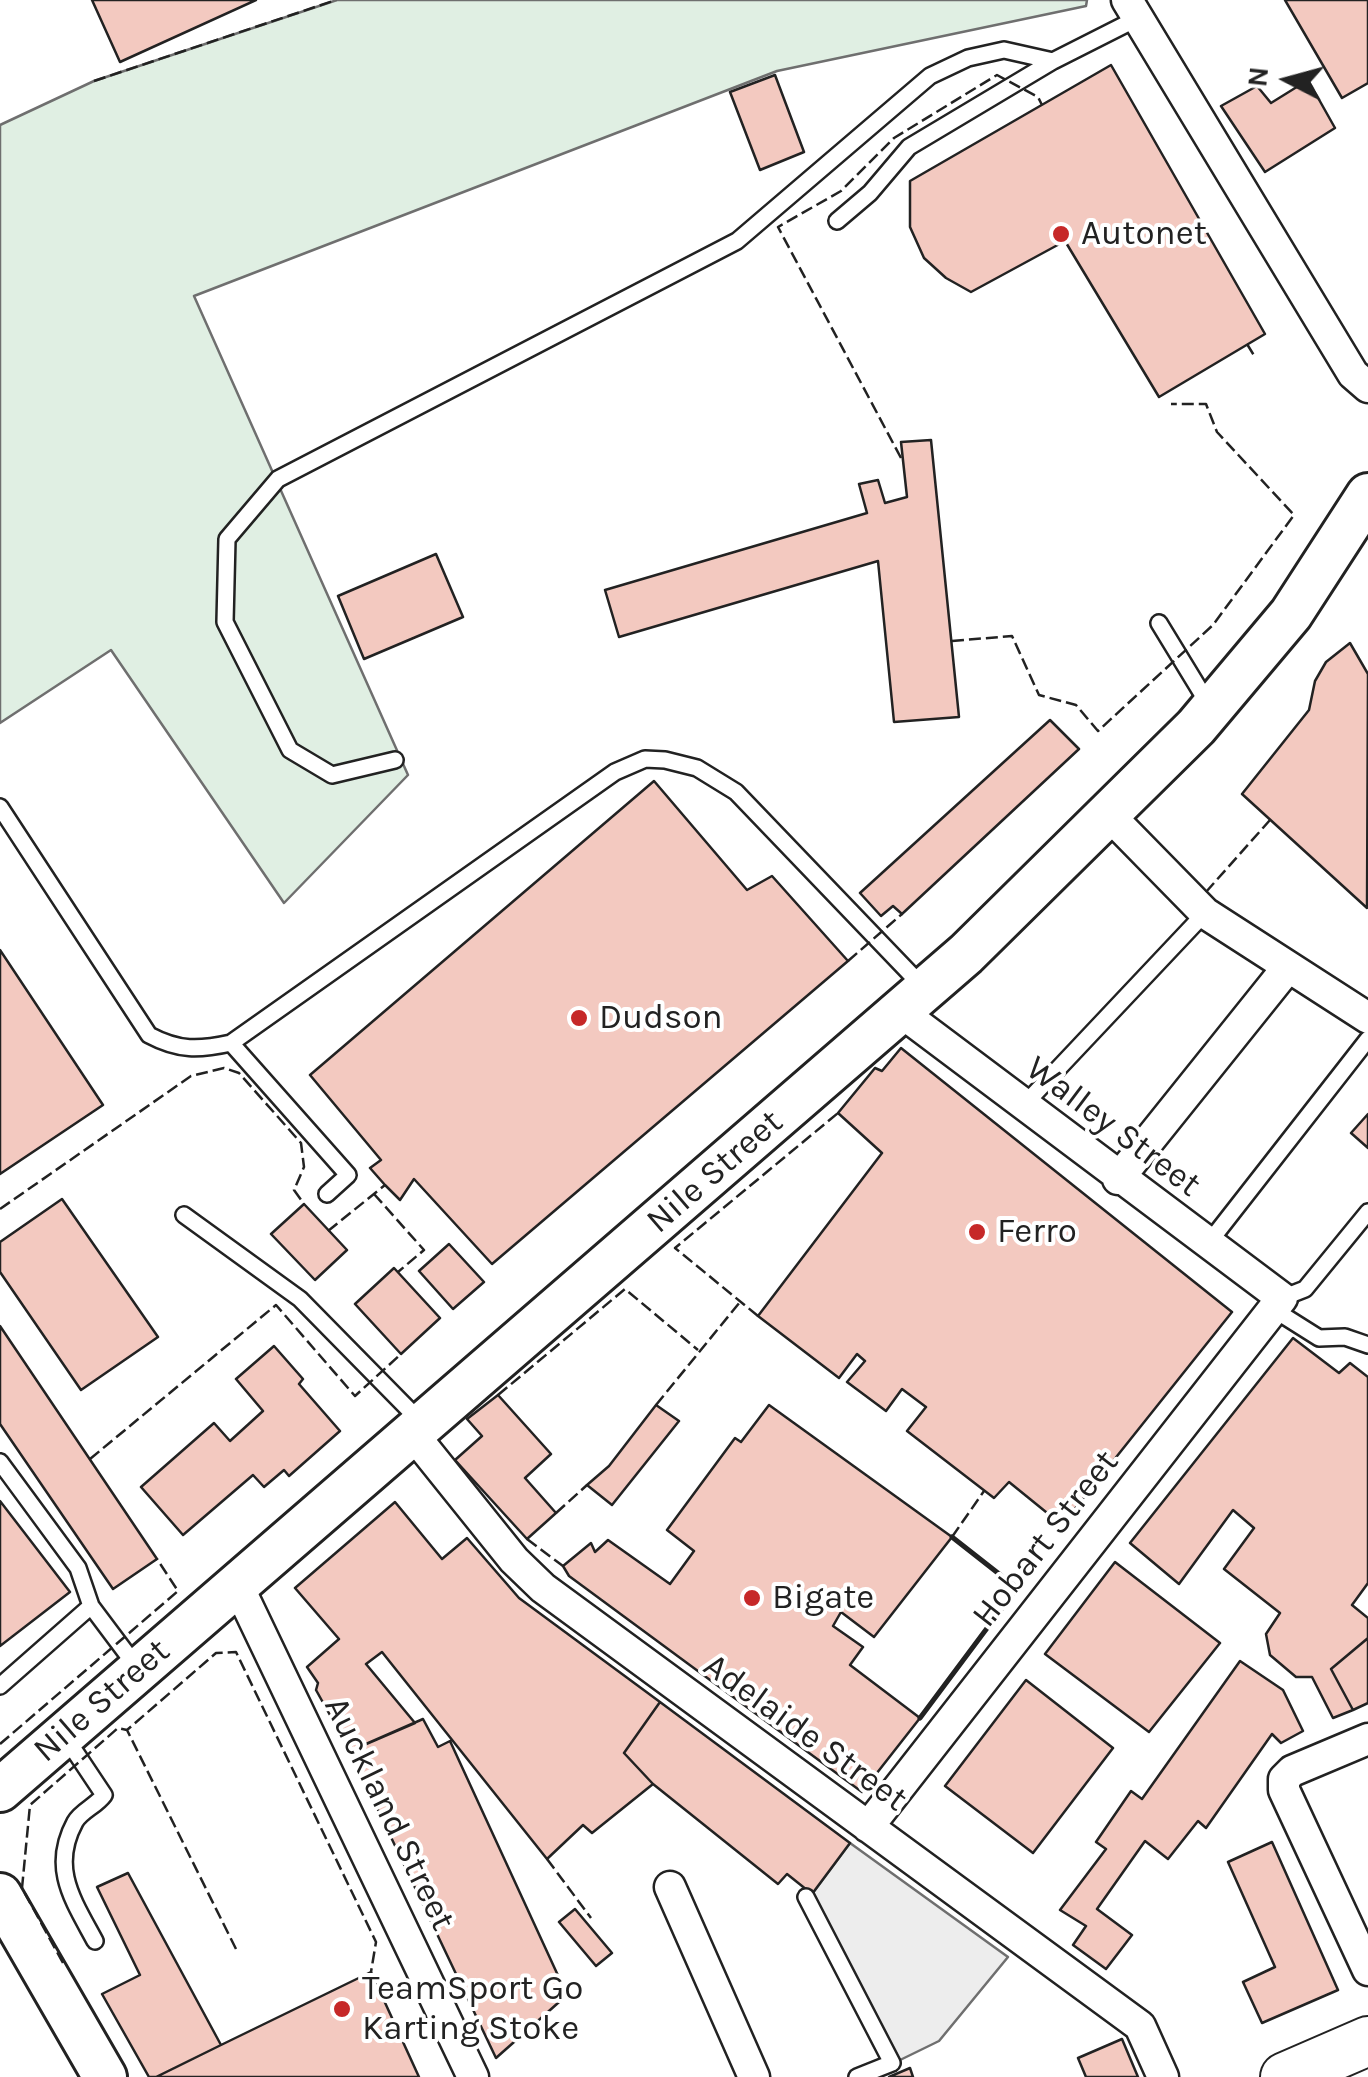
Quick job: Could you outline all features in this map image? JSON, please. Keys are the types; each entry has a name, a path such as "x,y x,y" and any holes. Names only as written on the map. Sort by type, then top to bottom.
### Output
{"main road":[{"name":"Nile Street","path":"0,1790 913,1001 1109,816 1211,709 1291,614 1366,503"},
{"path":"0,1897 105,2077"},
{"path":"1285,2077 1368,2041"}],"street":[{"path":"1132,9 1352,374 1368,387"},
{"path":"1109,816 1204,913 1368,1018"},
{"path":"1118,1179 1288,967"},
{"name":"Walley Street","path":"913,1001 1024,1106 1207,1245 1277,1304"},
{"name":"Hobart Street","path":"868,1827 1277,1304"},
{"name":"Adelaide Street","path":"417,1429 514,1560 543,1588 1140,2026 1163,2077"},
{"name":"Auckland Street","path":"237,1584 473,2077"},
{"path":"1368,1739 1292,1770 1284,1779 1292,1808 1368,1970"},
{"path":"670,1887 754,2077"}],"lane":[{"path":"837,221 870,193 909,147 1132,9"},
{"path":"395,760 332,775 290,750 225,622 227,540 278,479 737,241 930,76 968,58 1004,50 1053,61"},
{"path":"1159,622 1211,709"},
{"path":"0,807 149,1035 172,1047 197,1051 232,1042 615,772 644,759 697,768 736,792 913,1001"},
{"path":"1024,1106 1204,913"},
{"path":"1207,1245 1368,1039"},
{"path":"232,1042 348,1176 327,1194"},
{"path":"1368,1212 1305,1290 1277,1304 1310,1335 1368,1345"},
{"path":"184,1214 300,1299 417,1429"},
{"path":"0,1462 78,1568 91,1606 138,1670"},
{"path":"0,1686 91,1606"},
{"path":"64,1735 83,1758 104,1795 77,1818 61,1866 65,1885 95,1941"},
{"path":"806,1898 892,2063 857,2077"}],"green space":[{"path":"337,0 1087,0 1086,6 777,71 194,296 408,775 284,903 111,650 0,723 0,125 94,81"}],"shaded area":[{"path":"850,1843 1008,1957 939,2041 896,2062 812,1894"}],"building":[{"path":"92,0 256,0 120,62"},
{"path":"1285,0 1368,0 1368,83 1342,98"},
{"name":"Autonet","path":"1111,65 1265,334 1159,397 1065,241 971,292 946,278 924,258 910,227 910,181"},
{"path":"775,75 804,152 760,170 730,92"},
{"path":"1308,80 1335,128 1265,172 1221,106 1257,86 1271,103"},
{"path":"931,440 959,717 894,722 878,561 619,637 605,590 867,513 859,484 878,480 885,503 907,497 901,442"},
{"path":"436,554 463,617 364,659 338,596"},
{"path":"1350,643 1368,674 1367,908 1242,794 1309,710 1315,681 1326,662"},
{"path":"1050,720 1079,749 902,914 893,906 881,916 860,893"},
{"name":"Dudson","path":"654,781 747,890 772,876 848,961 492,1264 414,1179 400,1200 385,1185 370,1168 381,1160 310,1075"},
{"path":"0,950 103,1105 0,1174"},
{"name":"Ferro","path":"901,1048 1232,1312 1062,1525 1009,1482 994,1498 907,1431 926,1407 902,1389 886,1411 847,1382 865,1361 857,1354 839,1378 758,1316 882,1153 838,1113 875,1068 882,1071"},
{"path":"1368,1114 1368,1148 1351,1133"},
{"path":"62,1199 158,1337 81,1390 0,1272 0,1242"},
{"path":"304,1204 347,1250 315,1280 271,1234"},
{"path":"449,1244 484,1282 453,1309 419,1271"},
{"path":"394,1268 440,1318 401,1354 355,1304"},
{"path":"0,1326 157,1559 113,1589 0,1424"},
{"path":"1293,1338 1339,1373 1350,1363 1368,1377 1368,1583 1352,1605 1368,1618 1368,1638 1331,1669 1353,1710 1333,1718 1312,1677 1296,1677 1270,1655 1266,1634 1280,1613 1224,1569 1254,1528 1233,1510 1179,1584 1130,1543"},
{"path":"274,1346 303,1379 299,1384 340,1431 289,1476 284,1470 264,1487 253,1475 183,1535 141,1487 214,1423 230,1441 263,1411 236,1379"},
{"path":"498,1395 551,1454 525,1478 556,1513 527,1539 455,1460 482,1436 467,1419"},
{"path":"656,1405 679,1421 612,1505 587,1485 609,1466"},
{"name":"Bigate","path":"769,1405 952,1537 874,1637 841,1612 833,1626 863,1647 850,1665 920,1718 862,1792 569,1576 563,1566 591,1543 595,1552 608,1540 670,1584 694,1551 667,1530 735,1438 741,1442"},
{"path":"0,1501 70,1592 0,1646"},
{"path":"395,1502 442,1559 467,1538 519,1598 660,1702 624,1753 653,1784 592,1833 583,1825 547,1859 382,1652 366,1664 415,1723 350,1751 316,1690 318,1683 307,1667 339,1639 295,1588"},
{"path":"1115,1562 1220,1643 1149,1732 1045,1654"},
{"path":"1368,1638 1368,1703 1353,1710 1331,1669"},
{"path":"1240,1661 1283,1690 1303,1731 1281,1743 1272,1734 1206,1828 1198,1821 1168,1859 1145,1841 1097,1909 1132,1935 1106,1969 1073,1945 1086,1926 1060,1910 1106,1849 1096,1842 1131,1791 1142,1799"},
{"path":"1026,1680 1113,1748 1033,1853 945,1786"},
{"path":"660,1702 850,1843 812,1894 787,1874 778,1884 653,1784 624,1753"},
{"path":"423,1719 438,1747 450,1741 567,1995 496,2058 350,1751"},
{"path":"1272,1842 1338,1990 1262,2023 1243,1982 1275,1967 1228,1862"},
{"path":"128,1873 221,2045 156,2077 149,2077 102,1994 140,1975 97,1887"},
{"path":"575,1909 612,1953 596,1966 559,1922"},
{"name":"TeamSport Go Karting Stoke","path":"371,1972 419,2077 156,2077 221,2045"},
{"path":"1122,2039 1138,2077 1086,2077 1078,2058"},
{"path":"910,2068 913,2077 889,2077"}],"fence":[{"path":"94,81 336,0"},
{"path":"901,458 778,227 841,191 894,138 997,75 1038,97 1042,105"},
{"path":"1247,344 1255,357"},
{"path":"952,641 1012,636 1039,695 1076,705 1098,731 1213,625 1294,515 1217,432 1206,404 1171,404"},
{"path":"1206,892 1270,820"},
{"path":"848,961 902,914"},
{"path":"0,1209 191,1076 224,1068 239,1073 301,1143 304,1167 294,1190 304,1204"},
{"path":"758,1316 675,1248 838,1113"},
{"path":"328,1231 385,1185"},
{"path":"374,1194 424,1250 398,1272"},
{"path":"498,1395 625,1289 698,1350"},
{"path":"656,1405 740,1302"},
{"path":"90,1459 276,1305 355,1396 401,1354"},
{"path":"556,1513 587,1485"},
{"path":"952,1537 984,1491"},
{"path":"527,1539 563,1566"},
{"path":"0,1744 178,1591 157,1559"},
{"path":"236,1949 127,1730 216,1653 236,1652 376,1942 371,1972"},
{"path":"63,1963 22,1888 30,1805 118,1728 127,1730"},
{"path":"547,1859 591,1918"}],"wall":[{"path":"920,1718 1017,1588 952,1537"}],"place":[{"name":"Autonet","path":"1061,234"},
{"name":"Dudson","path":"579,1018"},
{"name":"Ferro","path":"977,1232"},
{"name":"Bigate","path":"752,1598"},
{"name":"TeamSport Go Karting Stoke","path":"342,2009"}]}
